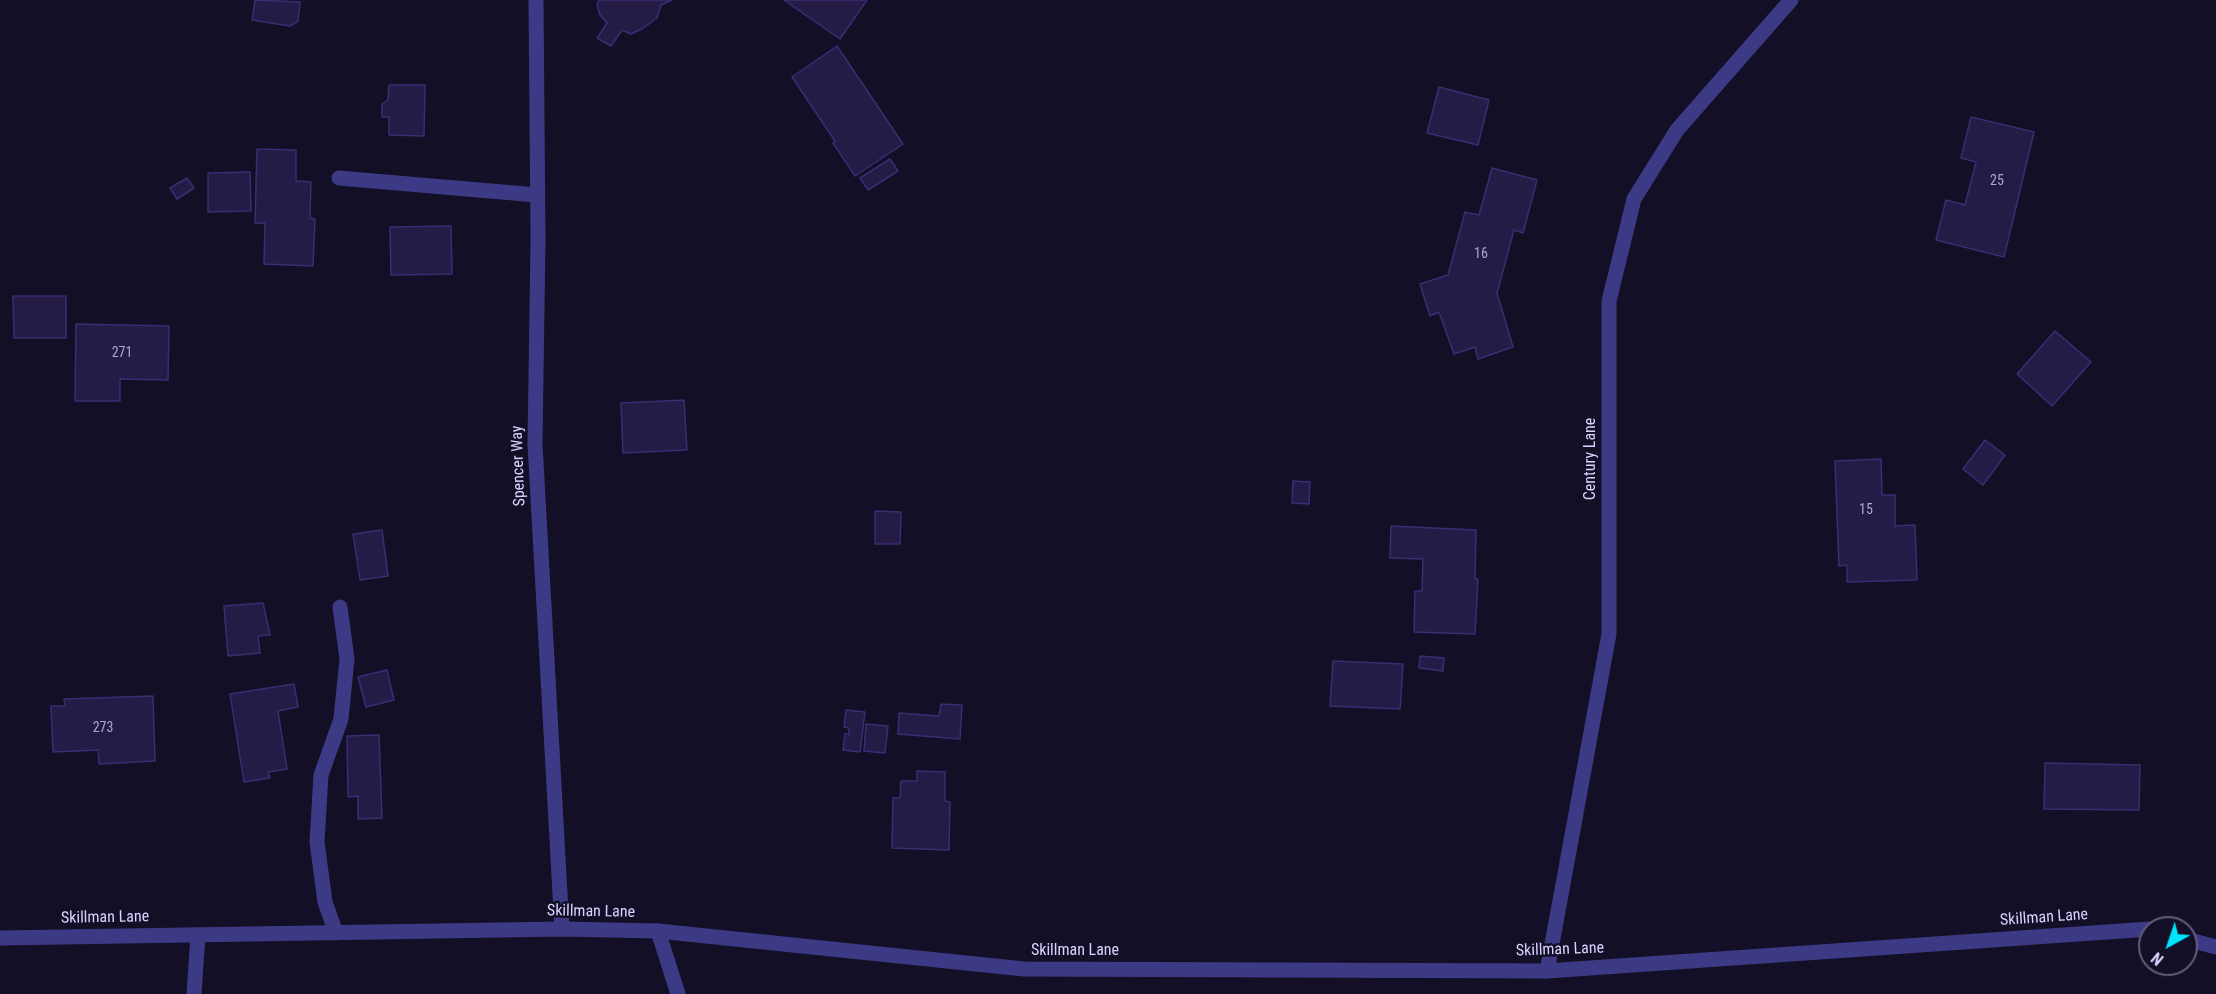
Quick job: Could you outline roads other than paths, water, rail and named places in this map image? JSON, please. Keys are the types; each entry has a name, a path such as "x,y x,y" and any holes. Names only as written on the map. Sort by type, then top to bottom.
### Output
{"street":[{"name":"Spencer Way","path":"536,0 535,444 562,929"},
{"name":"Century Lane","path":"1547,971 1609,634 1609,301 1634,200 1677,130 1791,0"},
{"path":"339,178 537,195"},
{"path":"336,933 325,902 317,842 321,775 341,719 347,659 340,607"},
{"name":"Skillman Lane","path":"0,938 562,929 658,931 1024,969 1547,971 2138,930"},
{"path":"658,931 678,994"},
{"path":"194,994 198,935"},
{"path":"2198,942 2216,947"}]}
